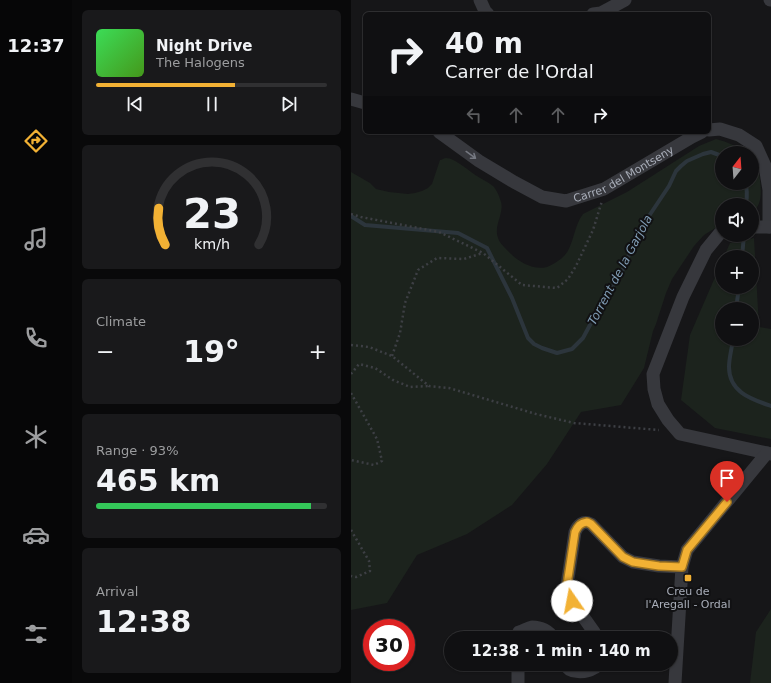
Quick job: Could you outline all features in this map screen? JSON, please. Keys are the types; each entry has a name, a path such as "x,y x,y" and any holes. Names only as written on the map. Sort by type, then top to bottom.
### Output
{"street":[{"path":"480,0 486,12"},
{"path":"603,12 625,0"},
{"path":"351,99 363,102"},
{"path":"711,130 720,129 739,135 756,146 765,166 769,190 770,227 759,227"},
{"name":"Carrer del Montseny","path":"442,134 479,161 514,182 542,197 566,202 604,189 698,134"},
{"path":"675,683 682,567 687,550 769,454 680,434 668,420 658,404 654,389 653,374 683,297 706,250 715,239"},
{"path":"593,631 572,601 567,585 575,532 581,523 587,522 591,524 623,557 633,562 659,566 682,567"},
{"path":"521,631 531,627 545,629 547,631"},
{"path":"518,671 518,683"},
{"path":"574,671 584,671"}],"path":[{"path":"351,214 439,232 483,253 522,285 557,288 568,279 576,266 593,230 602,204 604,189"},
{"path":"392,356 400,333 405,303 418,270 437,258 464,259 483,253"},
{"path":"351,345 369,348 392,356 429,386"},
{"path":"351,374 359,364 375,368 393,380 410,387 429,386 449,388 536,414 574,422 660,430 680,434"},
{"path":"351,393 377,439 383,461 375,465 351,460"},
{"path":"351,530 369,561 370,571 357,577 351,576"}],"shaded area":[{"path":"716,139 734,146 715,146 715,190 759,190 759,172 761,188 760,201 759,203 759,198 715,198 715,228 704,235 694,246 672,279 653,331 644,368 621,405 581,412 547,464 512,505 467,534 417,555 387,603 351,610 351,172 370,183 376,189 408,194 422,191 432,184 440,160 446,158 454,160 494,187 496,190 502,209 497,228 497,233 501,244 511,254 525,264 541,268 553,264 566,254 577,225 583,214 627,192 699,146"},
{"path":"754,242 755,250 727,250 730,243"},
{"path":"715,277 715,294 757,294 758,302 715,302 715,346 759,346 759,327 771,329 771,439 715,428 681,400 690,335"},
{"path":"771,609 771,683 750,683 756,632"}],"waterway":[{"name":"Torrent de la Garjola","path":"351,216 365,225 458,233 487,248 512,298 528,338 534,344 557,353 572,349 583,338 622,271 635,238 669,186 676,171 687,161 703,154 711,152 715,153"},
{"name":"Torrent de la Garjola","path":"747,190 747,198"},
{"name":"Torrent de la Garjola","path":"743,242 743,250"},
{"name":"Torrent de la Garjola","path":"737,302 738,294"},
{"name":"Torrent de la Garjola","path":"732,346 729,367 730,376 733,383 749,397 771,406"}],"place":[{"name":"Creu de l'Aregall - Ordal","path":"688,578"}],"route":[{"path":"572,601 567,585 575,532 581,523 587,522 591,524 623,557 633,562 659,566 682,567 687,550 727,502"}]}
